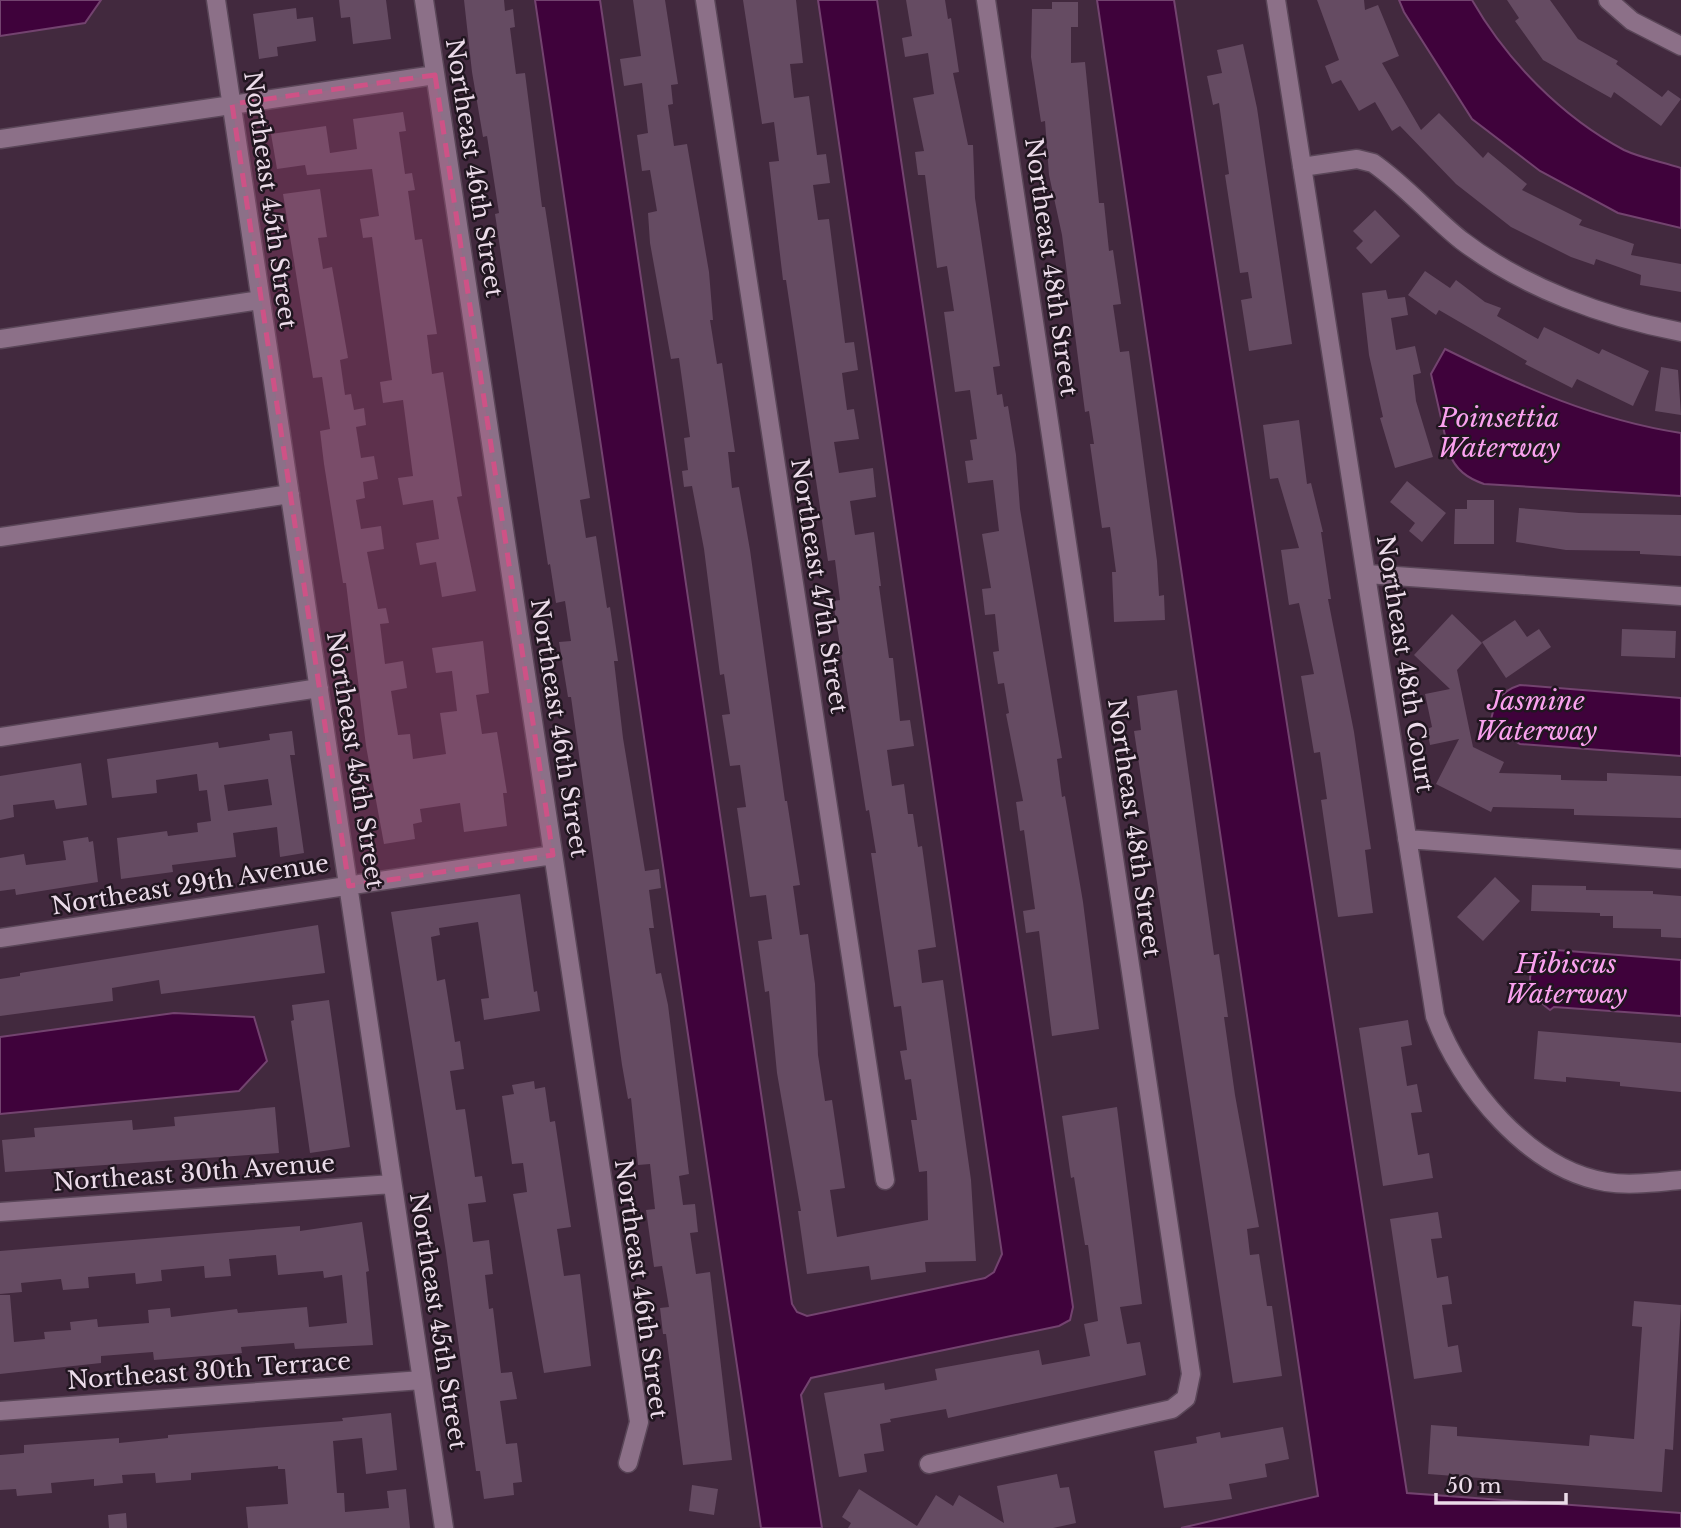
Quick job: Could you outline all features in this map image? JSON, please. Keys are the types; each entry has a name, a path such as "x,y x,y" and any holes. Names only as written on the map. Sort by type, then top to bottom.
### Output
{"street":[{"name":"Northeast 45th Street","path":"216,0 444,1528"},
{"name":"Northeast 46th Street","path":"424,0 639,1422 628,1463"},
{"name":"Northeast 47th Street","path":"705,0 885,1180"},
{"name":"Northeast 48th Street","path":"929,1464 1172,1409 1186,1398 1191,1374 986,0"},
{"name":"Northeast 48th Court","path":"1276,0 1435,1016 1443,1037 1473,1089 1516,1133 1570,1171 1605,1182 1681,1180"},
{"path":"1608,0 1632,21 1681,46"},
{"path":"0,139 435,75"},
{"path":"1302,167 1357,159 1373,163 1464,242 1527,281 1633,323 1681,332"},
{"path":"0,339 260,300"},
{"path":"0,537 290,494"},
{"path":"1367,575 1681,596"},
{"path":"0,737 319,688"},
{"path":"1407,839 1681,859"},
{"name":"Northeast 29th Avenue","path":"0,938 553,855"},
{"name":"Northeast 30th Avenue","path":"0,1212 392,1184"},
{"name":"Northeast 30th Terrace","path":"0,1411 422,1380"}],"highlighted area":[{"path":"435,75 553,855 349,886 232,104"}],"water":[{"path":"0,0 101,0 85,23 0,36"},
{"path":"535,0 600,0 792,1304 797,1312 807,1316 985,1278 994,1272 1002,1254 818,0 877,0 1073,1307 1070,1320 1059,1326 811,1378 801,1395 822,1528 761,1528"},
{"path":"1097,0 1174,0 1407,1493 1681,1513 1681,1528 1181,1528 1318,1496"},
{"path":"1399,0 1472,0 1519,66 1579,121 1624,150 1681,168 1681,228 1618,213 1540,171 1472,119"},
{"name":"Poinsettia Waterway","path":"1445,349 1502,376 1589,411 1681,433 1681,496 1484,484 1467,476 1449,453 1431,374"},
{"name":"Jasmine Waterway","path":"1520,685 1681,698 1681,756 1520,744 1490,726 1498,700 1506,691"},
{"name":"Hibiscus Waterway","path":"1556,950 1681,960 1681,1016 1554,1007 1550,1010 1535,994 1530,977 1537,962"},
{"path":"174,1013 254,1017 267,1061 239,1091 0,1114 0,1037"}],"building":[{"path":"339,0 386,0 391,39 353,44 350,17 341,18"},
{"path":"464,0 504,0 505,11 513,9 515,27 510,28 516,74 525,73 542,207 545,207 590,498 580,500 586,538 596,536 607,608 610,607 618,661 614,661 623,738 645,871 659,869 661,888 649,890 654,928 649,928 656,974 661,973 668,1005 689,1174 679,1176 683,1205 695,1204 698,1232 690,1233 696,1274 710,1272 732,1460 683,1465 666,1334 663,1334 660,1308 669,1307 662,1266 654,1267 646,1210 655,1209 650,1164 638,1165 631,1098 628,1099 622,1065 571,697 568,697 559,642 571,641 565,601 556,603 550,564 548,565 495,214 499,213 487,136 483,137 472,72"},
{"path":"633,0 665,0 678,84 671,85 673,104 668,105 674,146 687,144 709,272 713,320 710,320 717,364 722,363 735,452 728,452 732,488 739,487 750,550 785,801 800,885 793,886 800,935 808,934 815,984 818,1055 825,1101 832,1100 845,1188 830,1190 837,1237 928,1220 927,1171 919,1172 911,1120 917,1120 911,1079 905,1080 900,1051 907,1050 901,1006 894,1007 871,853 876,853 869,810 866,811 833,601 840,600 835,560 828,561 786,280 783,280 769,162 779,161 774,122 762,124 743,0 796,0 803,63 790,64 794,98 809,96 817,155 826,154 830,183 813,185 818,220 829,219 845,343 854,342 858,370 842,373 847,410 854,409 859,439 834,442 839,473 873,468 876,497 850,501 855,535 874,532 879,586 889,658 893,658 900,721 910,720 914,746 887,750 892,786 904,784 908,814 913,814 918,847 922,846 936,947 918,950 922,983 943,980 971,1180 976,1261 925,1262 926,1272 871,1280 869,1266 807,1274 798,1211 801,1211 777,1073 769,991 765,992 758,941 772,939 766,895 750,897 737,808 746,807 740,765 730,766 722,715 730,714 724,674 720,675 704,549 692,486 684,487 682,471 688,470 684,438 690,437 679,358 671,359 650,243 648,213 657,211 650,170 642,171 637,135 648,133 642,83 624,86 620,59 641,56"},
{"path":"906,0 945,0 948,19 951,18 959,72 953,73 968,145 973,145 975,198 1000,366 993,367 997,395 1002,394 1004,407 1008,406 1016,455 1020,509 1062,758 1057,759 1062,797 1065,796 1083,902 1099,1029 1052,1036 1039,931 1026,933 1023,911 1035,909 1024,830 1020,831 1016,802 1023,801 1006,714 1009,713 1004,683 998,684 993,652 999,651 995,614 985,615 982,589 991,588 982,534 999,531 993,480 968,483 965,461 973,460 970,440 977,439 970,390 955,392 944,312 954,311 947,266 937,268 925,175 918,175 915,152 924,151 913,98 934,94 928,53 905,57 902,38 912,36"},
{"path":"1317,0 1364,0 1365,10 1378,5 1399,56 1382,63 1421,130 1439,113 1483,158 1488,152 1527,184 1522,190 1582,220 1579,225 1634,244 1631,255 1681,264 1681,292 1640,285 1641,275 1596,259 1594,265 1571,257 1511,227 1456,184 1400,126 1392,131 1375,102 1359,111 1341,80 1332,84 1325,66 1339,60"},
{"path":"1507,0 1550,0 1578,39 1618,61 1616,64 1662,97 1668,90 1681,99 1661,126 1614,92 1611,98 1543,60 1515,21 1519,18"},
{"path":"1052,2 1078,2 1078,27 1071,27 1071,63 1085,62 1099,203 1104,203 1109,251 1113,250 1121,304 1113,305 1120,352 1129,351 1157,561 1159,596 1164,595 1165,620 1114,622 1112,572 1116,572 1110,527 1102,528 1090,444 1094,444 1089,411 1085,412 1062,235 1049,175 1045,121 1041,122 1031,57 1032,9 1052,9"},
{"path":"296,8 297,19 313,17 316,41 277,47 278,56 259,59 253,14"},
{"path":"1243,44 1257,108 1292,344 1249,351 1241,300 1252,298 1248,272 1240,273 1225,175 1229,174 1219,103 1213,105 1207,76 1222,73 1217,50"},
{"path":"403,112 406,131 399,132 405,174 412,173 415,190 408,191 415,240 422,239 437,334 427,335 432,374 443,372 462,496 457,497 476,591 442,597 436,562 420,565 416,543 439,539 433,500 403,505 398,478 413,476 403,400 383,403 380,382 392,380 372,237 363,238 360,219 379,216 372,169 307,175 305,165 277,169 271,134 326,126 330,153 357,149 353,119"},
{"path":"320,189 327,237 318,238 323,269 332,267 348,358 340,360 345,395 351,394 354,410 364,408 366,425 356,427 361,458 374,456 378,479 363,482 365,498 356,500 361,529 381,526 384,549 367,552 378,609 386,608 389,623 380,624 385,664 403,661 407,688 391,691 398,735 410,734 413,759 446,754 440,713 457,711 452,671 436,673 432,648 483,641 489,693 476,695 482,734 497,732 507,793 503,793 507,826 464,832 460,803 420,809 422,822 413,824 415,839 384,844 366,746 346,583 343,583 324,464 320,431 330,429 322,377 313,378 283,194"},
{"path":"1375,210 1400,236 1371,264 1356,248 1363,241 1353,231"},
{"path":"1425,271 1450,288 1456,280 1485,302 1501,308 1497,316 1538,339 1544,327 1599,354 1602,349 1649,371 1633,406 1577,379 1572,388 1525,364 1527,361 1439,310 1436,315 1408,295"},
{"path":"1386,290 1388,299 1405,297 1408,315 1391,318 1396,350 1415,346 1421,373 1413,375 1416,401 1433,457 1395,468 1380,418 1383,417 1369,355 1362,293"},
{"path":"1661,367 1678,370 1681,415 1655,411"},
{"path":"1299,420 1307,484 1311,483 1323,532 1331,599 1328,599 1354,732 1371,849 1365,850 1373,913 1338,917 1321,800 1327,799 1320,752 1314,753 1301,676 1314,674 1299,603 1289,605 1281,550 1299,548 1278,478 1270,479 1263,425"},
{"path":"1407,481 1446,513 1422,542 1409,531 1415,523 1390,502"},
{"path":"1467,500 1494,500 1494,544 1454,544 1455,509 1467,509"},
{"path":"1519,508 1579,513 1681,515 1681,556 1640,554 1640,551 1566,550 1516,542"},
{"path":"1452,614 1482,643 1457,670 1473,747 1504,762 1499,773 1561,775 1561,780 1607,781 1607,773 1681,776 1681,818 1574,815 1574,809 1493,807 1491,812 1436,784 1459,739 1430,745 1427,729 1432,727 1425,694 1450,689 1414,655"},
{"path":"1515,620 1527,637 1539,629 1551,647 1506,678 1482,642"},
{"path":"1622,629 1676,631 1675,658 1621,656"},
{"path":"1177,690 1214,955 1219,954 1228,1017 1224,1017 1235,1095 1259,1227 1247,1229 1250,1255 1259,1254 1267,1306 1272,1306 1282,1376 1233,1383 1134,731 1141,730 1137,696"},
{"path":"292,731 295,755 290,755 304,853 280,857 277,827 233,833 236,857 172,865 173,872 121,879 117,838 167,831 168,836 198,832 197,823 211,821 207,790 199,791 197,774 156,780 157,793 112,798 107,759 218,742 219,748 270,740 269,734","holes":["268,779 272,805 228,811 224,785"]},
{"path":"81,763 87,805 56,809 54,800 13,805 14,817 0,820 0,776"},
{"path":"88,837 89,842 93,841 98,882 16,895 15,889 0,891 0,858 24,854 26,865 66,860 63,841"},
{"path":"1495,877 1520,901 1483,941 1457,917"},
{"path":"1532,885 1586,886 1586,890 1653,891 1653,894 1681,896 1681,938 1661,937 1661,929 1613,928 1613,916 1600,916 1600,913 1531,911"},
{"path":"520,894 534,992 537,991 540,1011 484,1020 481,999 489,998 478,922 439,928 440,935 431,937 437,981 445,979 455,1042 460,1041 464,1069 450,1071 456,1110 465,1109 475,1177 482,1176 486,1202 468,1204 473,1242 489,1240 493,1274 485,1275 489,1309 493,1308 501,1373 512,1372 517,1399 500,1401 506,1444 517,1443 522,1482 513,1483 514,1495 484,1499 480,1471 476,1471 445,1246 391,912"},
{"path":"318,925 325,973 161,994 159,980 112,988 113,1001 0,1016 0,979 20,976 20,973"},
{"path":"329,1000 350,1147 310,1153 291,1021 294,1020 292,1005"},
{"path":"1408,1020 1412,1045 1401,1047 1407,1086 1417,1084 1422,1112 1411,1113 1418,1155 1429,1153 1433,1178 1383,1186 1359,1028"},
{"path":"1538,1031 1681,1043 1681,1092 1566,1077 1566,1082 1534,1079"},
{"path":"534,1081 535,1089 545,1087 550,1122 555,1121 571,1227 557,1229 564,1276 580,1274 591,1366 544,1373 513,1194 527,1192 523,1163 512,1164 502,1096 514,1094 512,1085"},
{"path":"275,1107 279,1153 5,1172 2,1140 35,1137 34,1128 132,1120 133,1130 175,1126 174,1117"},
{"path":"1117,1107 1142,1304 1120,1307 1127,1344 1140,1342 1146,1375 948,1418 946,1409 890,1419 891,1422 880,1424 884,1451 864,1454 867,1472 839,1477 824,1393 884,1383 885,1390 937,1380 935,1369 1039,1350 1042,1365 1090,1356 1084,1324 1098,1321 1088,1245 1085,1245 1074,1177 1071,1178 1062,1116"},
{"path":"1438,1212 1442,1238 1431,1239 1437,1278 1448,1276 1452,1304 1442,1305 1448,1347 1458,1345 1462,1372 1414,1379 1390,1219"},
{"path":"362,1222 369,1271 366,1272 373,1345 295,1349 294,1343 241,1347 242,1353 154,1360 153,1352 101,1356 101,1363 0,1374 0,1295 10,1295 14,1342 45,1339 44,1332 71,1330 70,1322 97,1319 98,1327 149,1323 148,1310 170,1308 171,1317 237,1309 238,1313 307,1307 309,1327 347,1323 342,1275 324,1278 323,1271 278,1275 276,1255 229,1259 231,1276 205,1278 204,1266 161,1270 162,1281 136,1284 135,1273 88,1277 89,1288 63,1290 61,1279 21,1283 22,1292 0,1294 0,1251 300,1226 300,1231"},
{"path":"1634,1301 1681,1305 1673,1450 1665,1449 1662,1492 1428,1474 1431,1425 1457,1427 1457,1436 1589,1446 1590,1435 1634,1439 1642,1327 1632,1326"},
{"path":"391,1413 397,1470 366,1474 362,1438 333,1441 337,1493 344,1493 345,1512 389,1508 387,1491 406,1489 410,1528 248,1528 246,1507 288,1504 285,1469 278,1469 278,1466 191,1473 191,1480 156,1483 155,1473 122,1475 123,1483 94,1486 94,1479 51,1483 52,1493 17,1496 16,1489 0,1490 0,1455 24,1453 24,1445 119,1438 119,1443 168,1438 168,1435 343,1421 342,1418"},
{"path":"1283,1427 1289,1459 1265,1464 1267,1477 1229,1484 1232,1499 1164,1508 1154,1451 1197,1443 1196,1437 1220,1432 1221,1438"},
{"path":"1057,1474 1060,1488 1069,1487 1076,1523 1053,1528 848,1528 851,1523 842,1517 859,1489 917,1526 936,1495 953,1506 959,1495 1004,1523 997,1486"},
{"path":"692,1485 718,1489 714,1515 689,1511"},
{"path":"126,1513 127,1528 109,1528 108,1515"}]}
